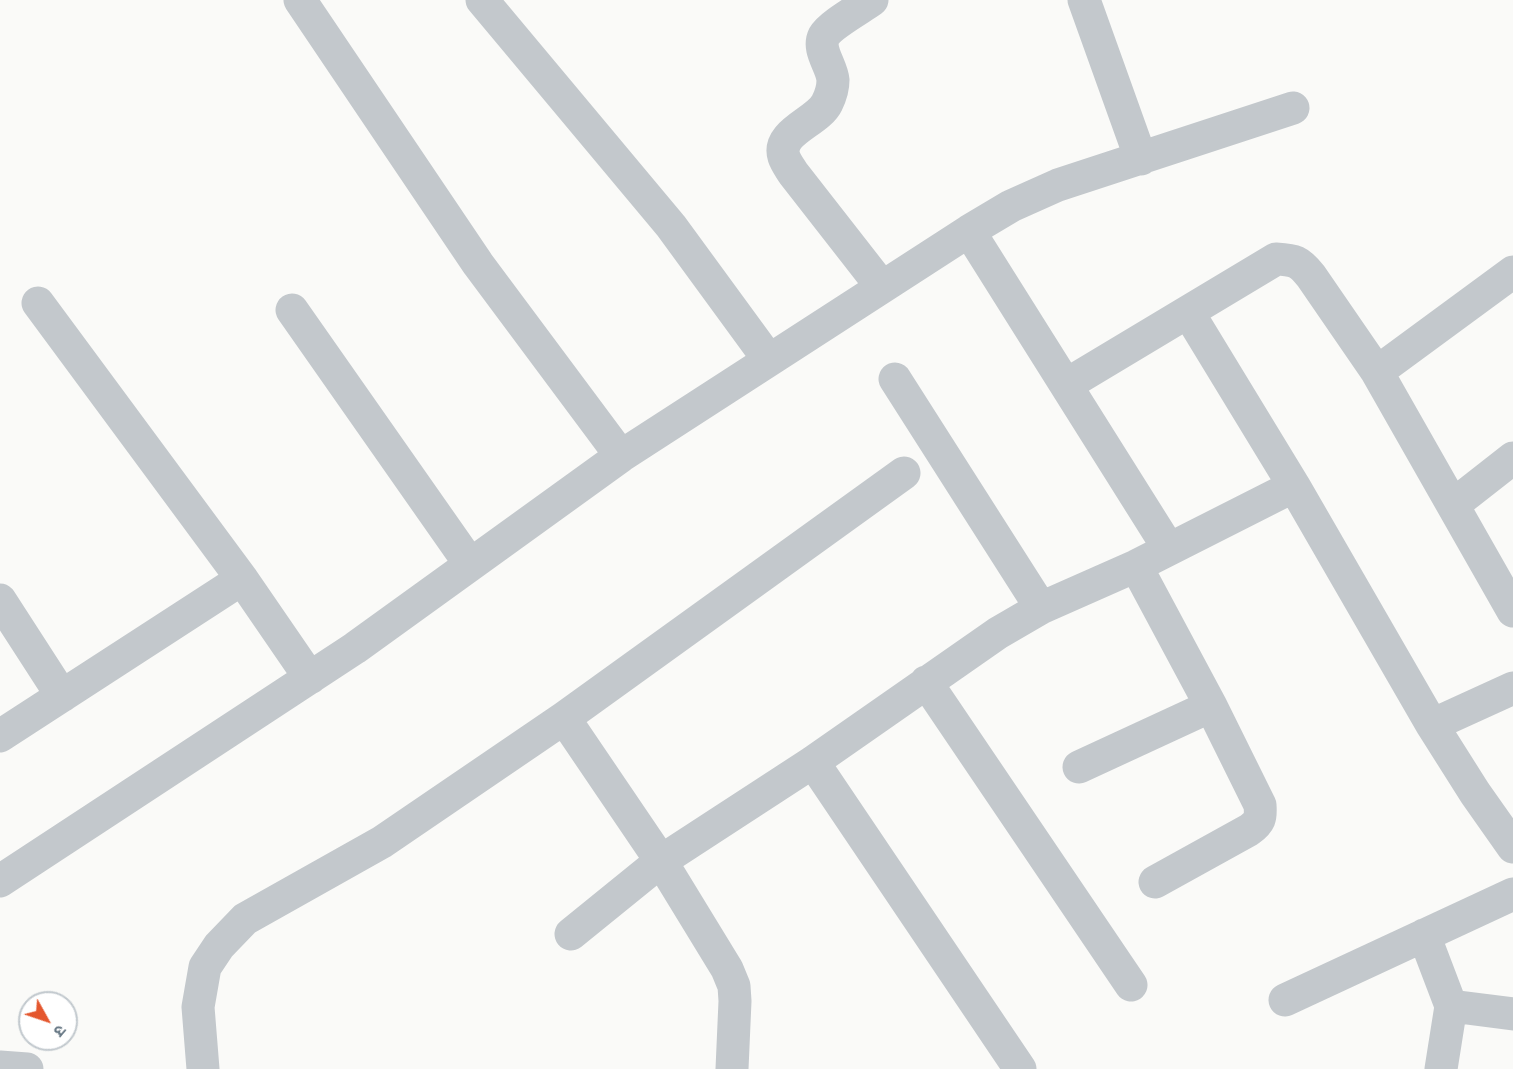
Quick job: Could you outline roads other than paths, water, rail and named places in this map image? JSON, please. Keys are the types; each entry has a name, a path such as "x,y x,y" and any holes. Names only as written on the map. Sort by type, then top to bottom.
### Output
{"street":[{"path":"300,0 478,264 621,456"},
{"path":"482,0 672,226 769,360"},
{"path":"872,0 837,23 825,34 821,45 833,78 832,92 821,112 790,135 784,143 783,153 793,173 882,288"},
{"path":"1084,0 1141,159"},
{"path":"0,881 355,648 621,456 969,231 1011,206 1058,185 1293,108"},
{"path":"969,231 1168,549"},
{"path":"1066,385 1276,259 1294,260 1311,276 1377,372 1513,611"},
{"path":"1377,372 1513,272"},
{"path":"39,303 242,579 310,678"},
{"path":"292,310 470,564"},
{"path":"1188,312 1294,486 1432,725 1513,847"},
{"path":"895,379 1041,608"},
{"path":"1453,505 1513,458"},
{"path":"203,1069 198,1007 205,967 219,946 244,919 382,842 564,718 904,473"},
{"path":"571,934 661,861 813,762 998,633 1041,608 1136,566 1294,486"},
{"path":"1136,566 1211,706 1260,805 1261,817 1249,830 1155,882"},
{"path":"0,736 242,579"},
{"path":"0,600 62,696"},
{"path":"926,682 1131,985"},
{"path":"1432,725 1513,687"},
{"path":"1079,767 1211,706"},
{"path":"564,718 661,861 727,969 734,986 735,1001 732,1069"},
{"path":"813,762 1020,1069"},
{"path":"1285,1000 1513,894"},
{"path":"1424,936 1451,1006 1441,1069"},
{"path":"1451,1006 1513,1014"},
{"path":"0,1067 27,1069"}]}
